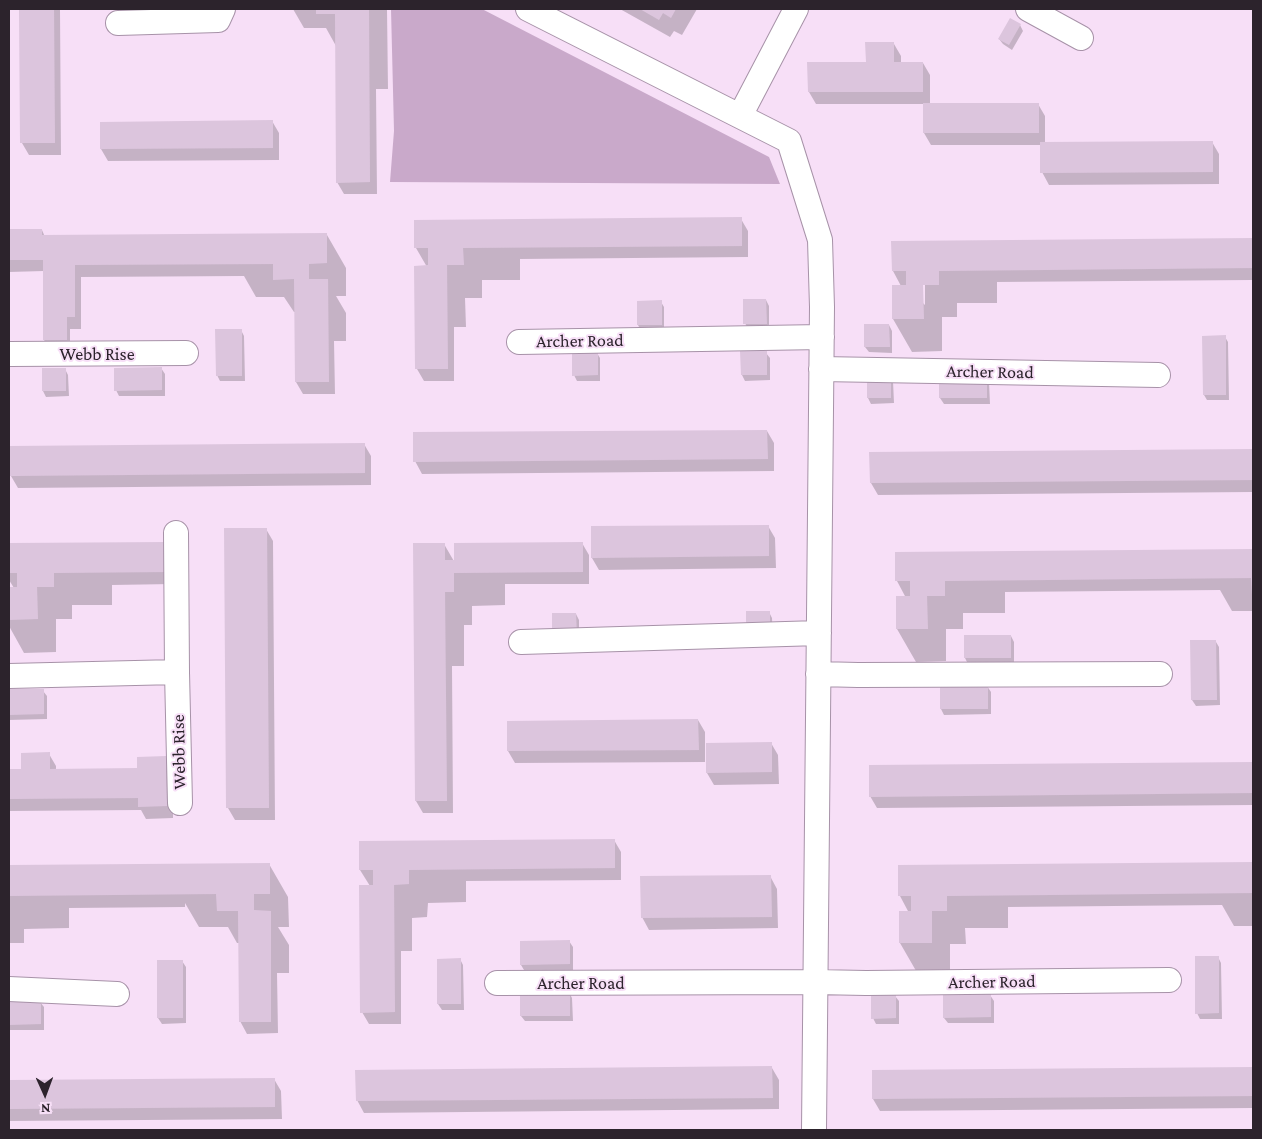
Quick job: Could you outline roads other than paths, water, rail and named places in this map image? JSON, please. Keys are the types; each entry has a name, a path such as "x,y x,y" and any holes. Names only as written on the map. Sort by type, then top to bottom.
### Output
{"street":[{"path":"118,23 218,20 223,9"},
{"path":"528,9 789,142 820,240 822,337 814,1130"},
{"path":"740,116 796,9"},
{"path":"1028,9 1081,38"},
{"name":"Archer Road","path":"519,342 822,337"},
{"name":"Webb Rise","path":"9,354 186,354"},
{"name":"Archer Road","path":"821,369 1158,375"},
{"name":"Webb Rise","path":"176,533 180,803"},
{"path":"521,642 819,633"},
{"path":"9,676 177,672"},
{"path":"818,674 1160,674"},
{"name":"Archer Road","path":"497,983 866,983 1169,980"},
{"path":"9,989 116,994"}]}
